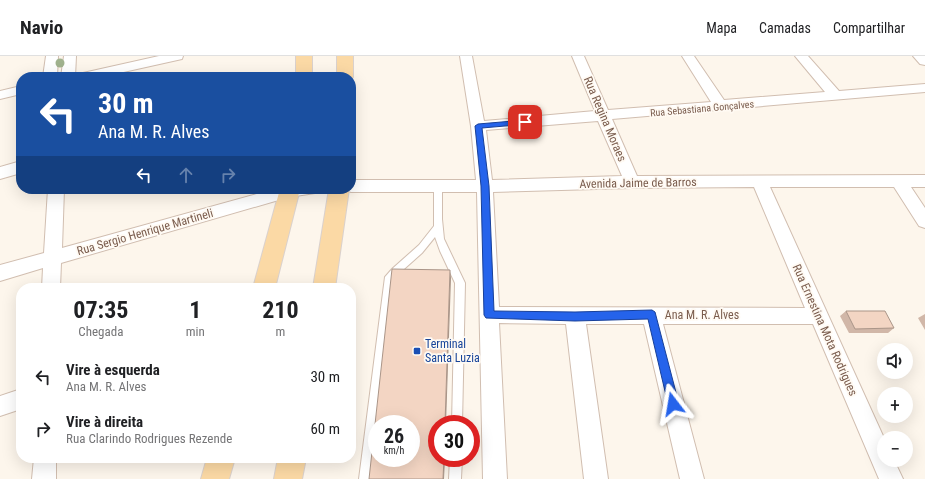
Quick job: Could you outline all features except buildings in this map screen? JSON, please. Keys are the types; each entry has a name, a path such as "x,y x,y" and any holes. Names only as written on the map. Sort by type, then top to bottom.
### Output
{"main road":[{"path":"304,56 304,72"},
{"path":"345,56 345,72"},
{"path":"266,283 295,194"},
{"path":"325,283 339,194"},
{"path":"215,479 220,463"},
{"path":"288,479 291,463"}],"street":[{"path":"50,72 52,56"},
{"path":"68,72 70,56"},
{"path":"105,72 177,56"},
{"path":"466,56 478,126 485,186 495,479"},
{"name":"Rua Regina Moraes","path":"578,56 632,182"},
{"path":"688,56 721,106"},
{"path":"801,56 836,96"},
{"path":"919,56 925,62"},
{"name":"Rua Sebastiana Gonçalves","path":"478,126 925,88"},
{"path":"0,95 16,91"},
{"path":"0,173 16,168"},
{"name":"Rua Ernestina Mota Rodrigues","path":"759,181 891,479"},
{"name":"Avenida Jaime de Barros","path":"356,186 485,186 632,182 925,181"},
{"path":"899,182 925,221"},
{"path":"51,283 56,194"},
{"name":"Rua Sergio Henrique Martineli","path":"0,273 282,194"},
{"name":"Ana M. R. Alves","path":"489,315 819,316"},
{"path":"652,315 692,479"},
{"path":"575,316 596,479"},
{"path":"0,406 16,401"},
{"path":"44,479 45,463"}],"lane":[{"path":"438,186 438,226 442,246 456,272 460,283 456,415"},
{"path":"365,479 390,277 421,249 438,226"},
{"path":"455,479 456,467"}],"place":[{"name":"Terminal Santa Luzia","path":"417,351"}],"route":[{"path":"525,122 478,126 485,186 489,315 652,315 673,404"}]}
